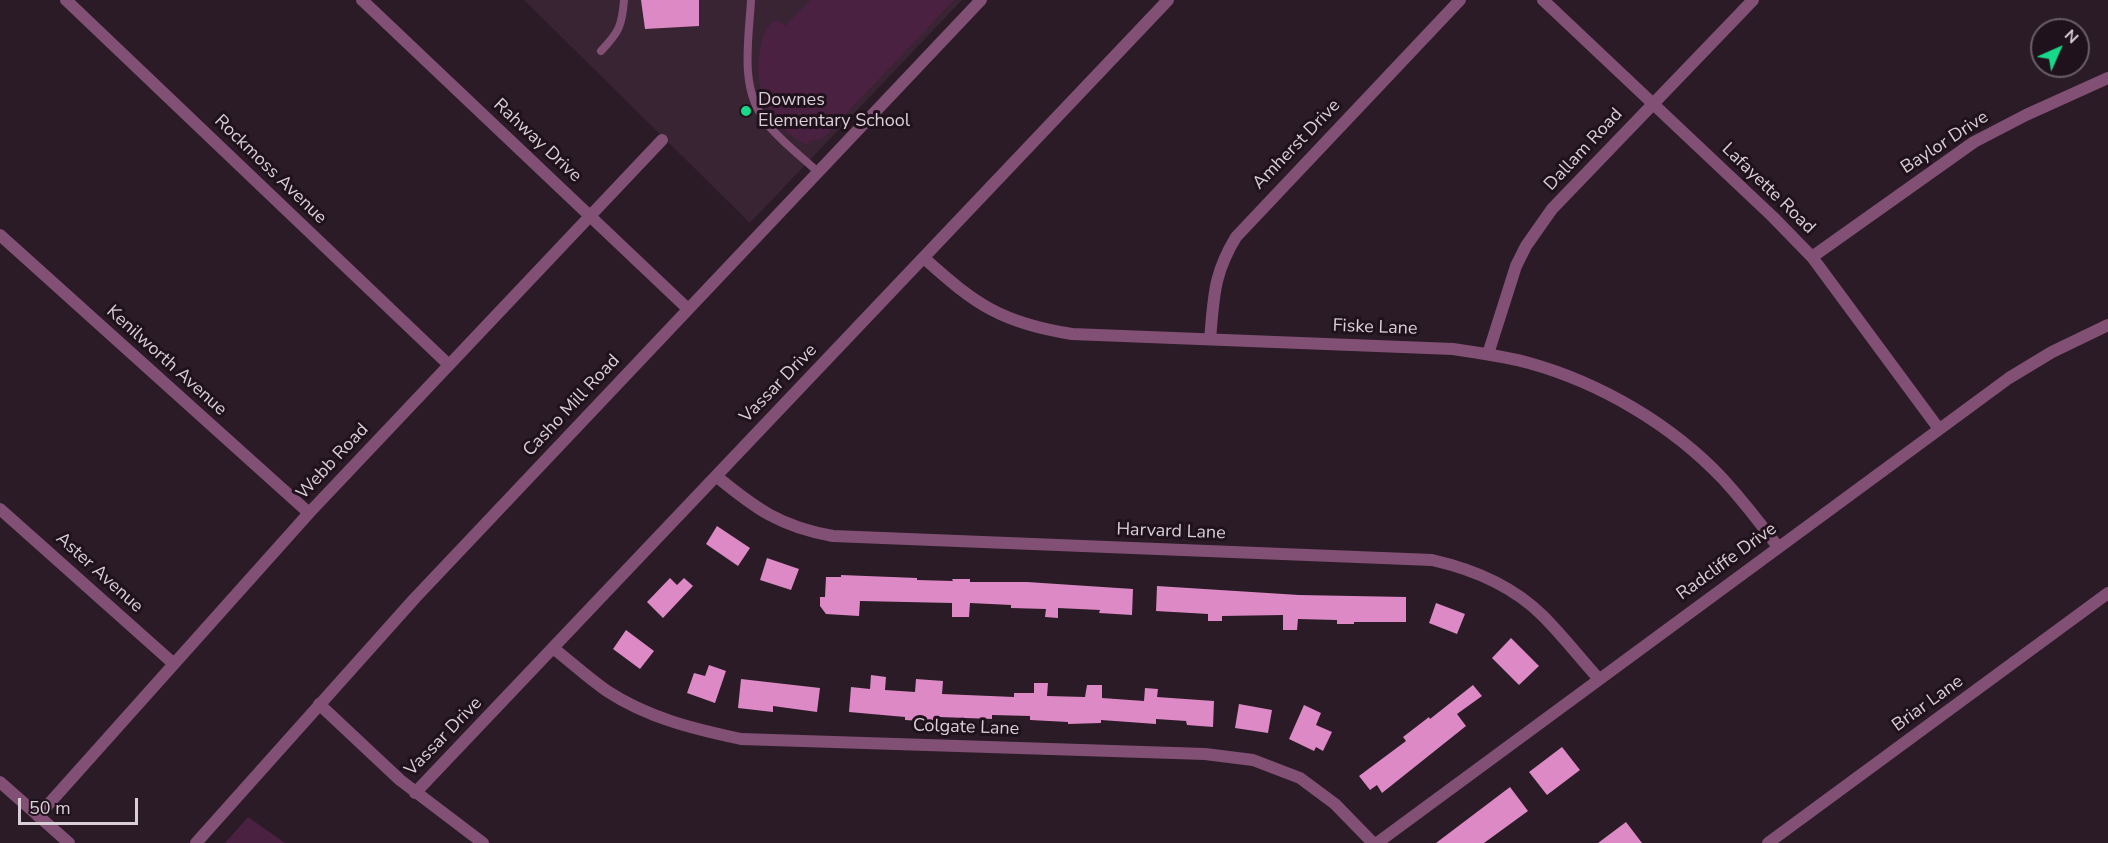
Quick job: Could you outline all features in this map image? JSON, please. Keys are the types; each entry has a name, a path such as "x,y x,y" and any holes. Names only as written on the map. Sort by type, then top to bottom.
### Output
{"street":[{"name":"Rockmoss Avenue","path":"66,0 449,365"},
{"name":"Rahway Drive","path":"362,0 688,309"},
{"name":"Casho Mill Road","path":"196,843 415,598 981,0"},
{"name":"Vassar Drive","path":"415,793 1168,0"},
{"name":"Amherst Drive","path":"1210,339 1215,285 1220,267 1236,237 1460,0"},
{"name":"Lafayette Road","path":"1543,0 1773,217 1812,257 1939,429"},
{"name":"Dallam Road","path":"1488,354 1516,266 1552,209 1753,0"},
{"name":"Baylor Drive","path":"1812,257 1974,142 2025,115 2108,78"},
{"name":"Webb Road","path":"38,816 309,513 662,140"},
{"name":"Kenilworth Avenue","path":"0,235 309,513"},
{"name":"Fiske Lane","path":"924,258 956,287 1001,315 1036,327 1072,334 1453,349 1488,354 1558,372 1586,383 1639,411 1686,446 1723,479 1778,547"},
{"name":"Radcliffe Drive","path":"1375,843 2030,364 2108,325"},
{"name":"Harvard Lane","path":"716,477 765,514 795,527 833,536 1432,560 1454,565 1487,578 1520,597 1542,615 1598,678"},
{"name":"Aster Avenue","path":"0,508 174,664"},
{"name":"Briar Lane","path":"1768,843 2108,593"},
{"name":"Colgate Lane","path":"553,648 607,691 652,715 689,728 741,739 1194,754 1253,760 1300,778 1335,804 1375,843"},
{"path":"319,704 415,793 483,843"},
{"path":"0,782 69,843"}],"lane":[{"path":"601,51 617,35 623,22 624,0"},
{"path":"751,0 747,71 753,99 758,111 770,126 818,172"}],"shaded area":[{"name":"Downes Elementary School","path":"524,0 962,0 750,223"},
{"path":"811,0 954,0 822,139 809,141 808,145 792,136 771,113 760,86 758,67 764,33 768,27 774,21 779,21 785,26"},
{"path":"248,817 285,843 225,843"}],"building":[{"path":"641,0 699,0 699,26 645,29"},
{"path":"717,526 750,548 738,566 706,544"},
{"path":"767,558 799,569 791,590 760,580"},
{"path":"841,575 917,578 917,580 970,579 970,582 1027,582 1133,589 1132,615 1099,613 1100,610 1058,608 1058,618 1045,617 1046,609 970,603 969,617 952,617 952,603 860,601 859,616 826,614 820,606 820,597 825,597 826,577 841,577"},
{"path":"670,578 677,585 684,578 693,586 663,618 647,602"},
{"path":"1157,586 1299,595 1406,597 1406,622 1337,624 1337,620 1298,619 1297,630 1283,630 1283,615 1222,616 1222,621 1208,621 1208,614 1156,611"},
{"path":"1436,603 1465,614 1457,634 1429,623"},
{"path":"626,630 654,651 640,669 613,649"},
{"path":"1511,638 1539,666 1519,685 1492,658"},
{"path":"709,665 726,671 715,703 687,693 694,673 705,676"},
{"path":"871,675 886,677 885,690 915,692 916,679 943,681 942,694 1014,697 1014,693 1034,693 1034,683 1048,683 1047,696 1085,697 1087,685 1102,685 1102,698 1144,701 1145,688 1158,689 1157,697 1214,701 1213,727 1187,725 1186,721 1156,719 1156,724 1101,720 1101,723 1068,724 1068,722 1030,720 1030,716 992,715 992,719 940,717 940,722 905,720 905,717 849,712 851,687 870,689"},
{"path":"741,679 820,688 817,712 773,706 773,712 738,708"},
{"path":"1473,685 1482,696 1457,714 1466,726 1382,793 1377,785 1370,790 1359,776 1406,741 1403,737"},
{"path":"1239,704 1272,710 1268,733 1235,728"},
{"path":"1304,705 1321,713 1316,725 1332,732 1323,751 1316,747 1314,751 1289,739"},
{"path":"1562,747 1580,770 1547,795 1529,772"},
{"path":"1510,787 1528,811 1484,843 1436,843"},
{"path":"1626,822 1642,843 1598,843"}],"place":[{"name":"Downes Elementary School","path":"746,111"}]}
